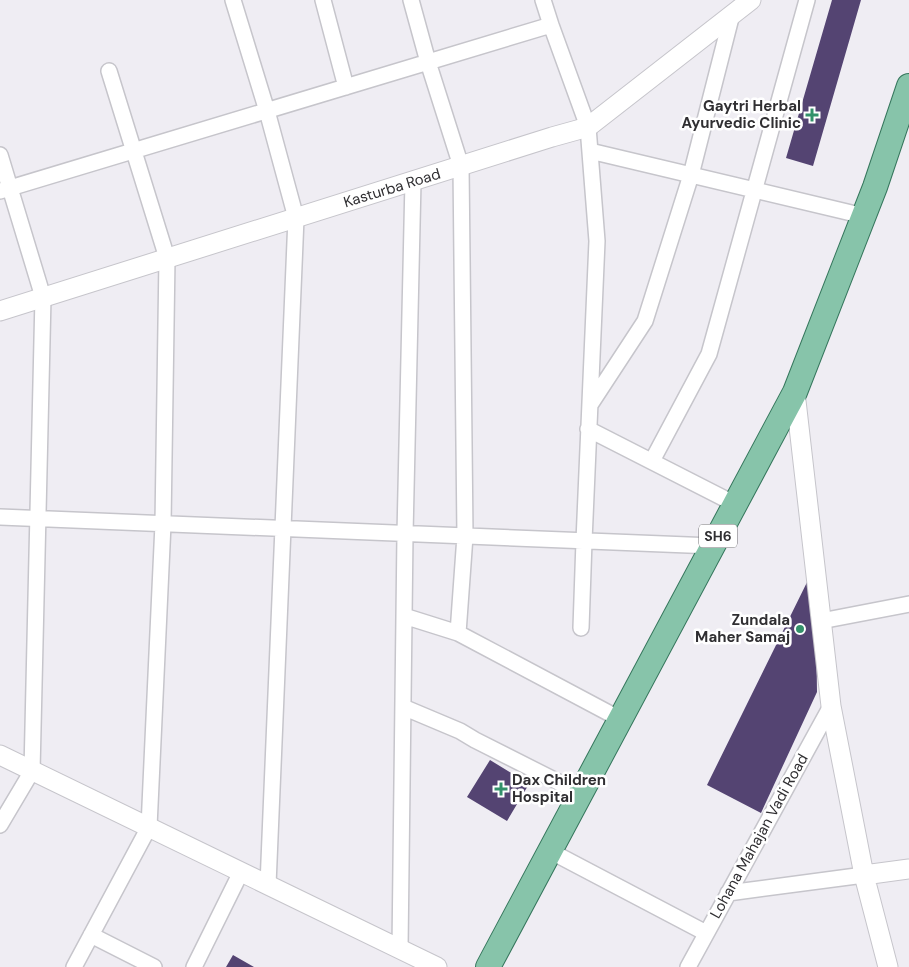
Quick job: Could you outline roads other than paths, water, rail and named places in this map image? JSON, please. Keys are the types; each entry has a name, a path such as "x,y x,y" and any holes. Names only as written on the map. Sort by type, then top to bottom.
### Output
{"main road":[{"name":"SH6","path":"488,967 795,392 875,187 909,86"}],"street":[{"path":"232,0 267,111 296,218 268,885"},
{"path":"323,0 346,86"},
{"path":"411,0 428,62 461,166 465,536 458,633"},
{"path":"544,0 551,25 588,127 597,241 581,628"},
{"name":"Kasturba Road","path":"0,312 588,127 750,0"},
{"path":"652,461 709,354 806,0"},
{"path":"590,406 645,320 691,175 732,14"},
{"path":"5,190 551,25"},
{"path":"74,967 149,827 163,524 167,258 109,71"},
{"path":"590,151 864,216"},
{"path":"0,154 5,190 43,297 32,771 0,825"},
{"path":"400,949 405,534 413,181"},
{"path":"795,392 831,706 864,875 888,967"},
{"path":"588,429 735,504"},
{"path":"0,518 713,546"},
{"path":"821,620 909,604"},
{"path":"404,616 458,633 620,719"},
{"name":"Lohana Mahajan Vadi Road","path":"688,967 831,706"},
{"path":"403,707 460,731 580,793"},
{"path":"0,755 437,967"},
{"path":"550,851 706,933"},
{"path":"728,893 909,869"},
{"path":"194,967 241,872"},
{"path":"92,935 154,967"}],"place":[{"name":"Gaytri Herbal Ayurvedic Clinic","path":"812,115"},
{"name":"Zundala Maher Samaj","path":"800,629"},
{"name":"Dax Children Hospital","path":"501,789"}]}
